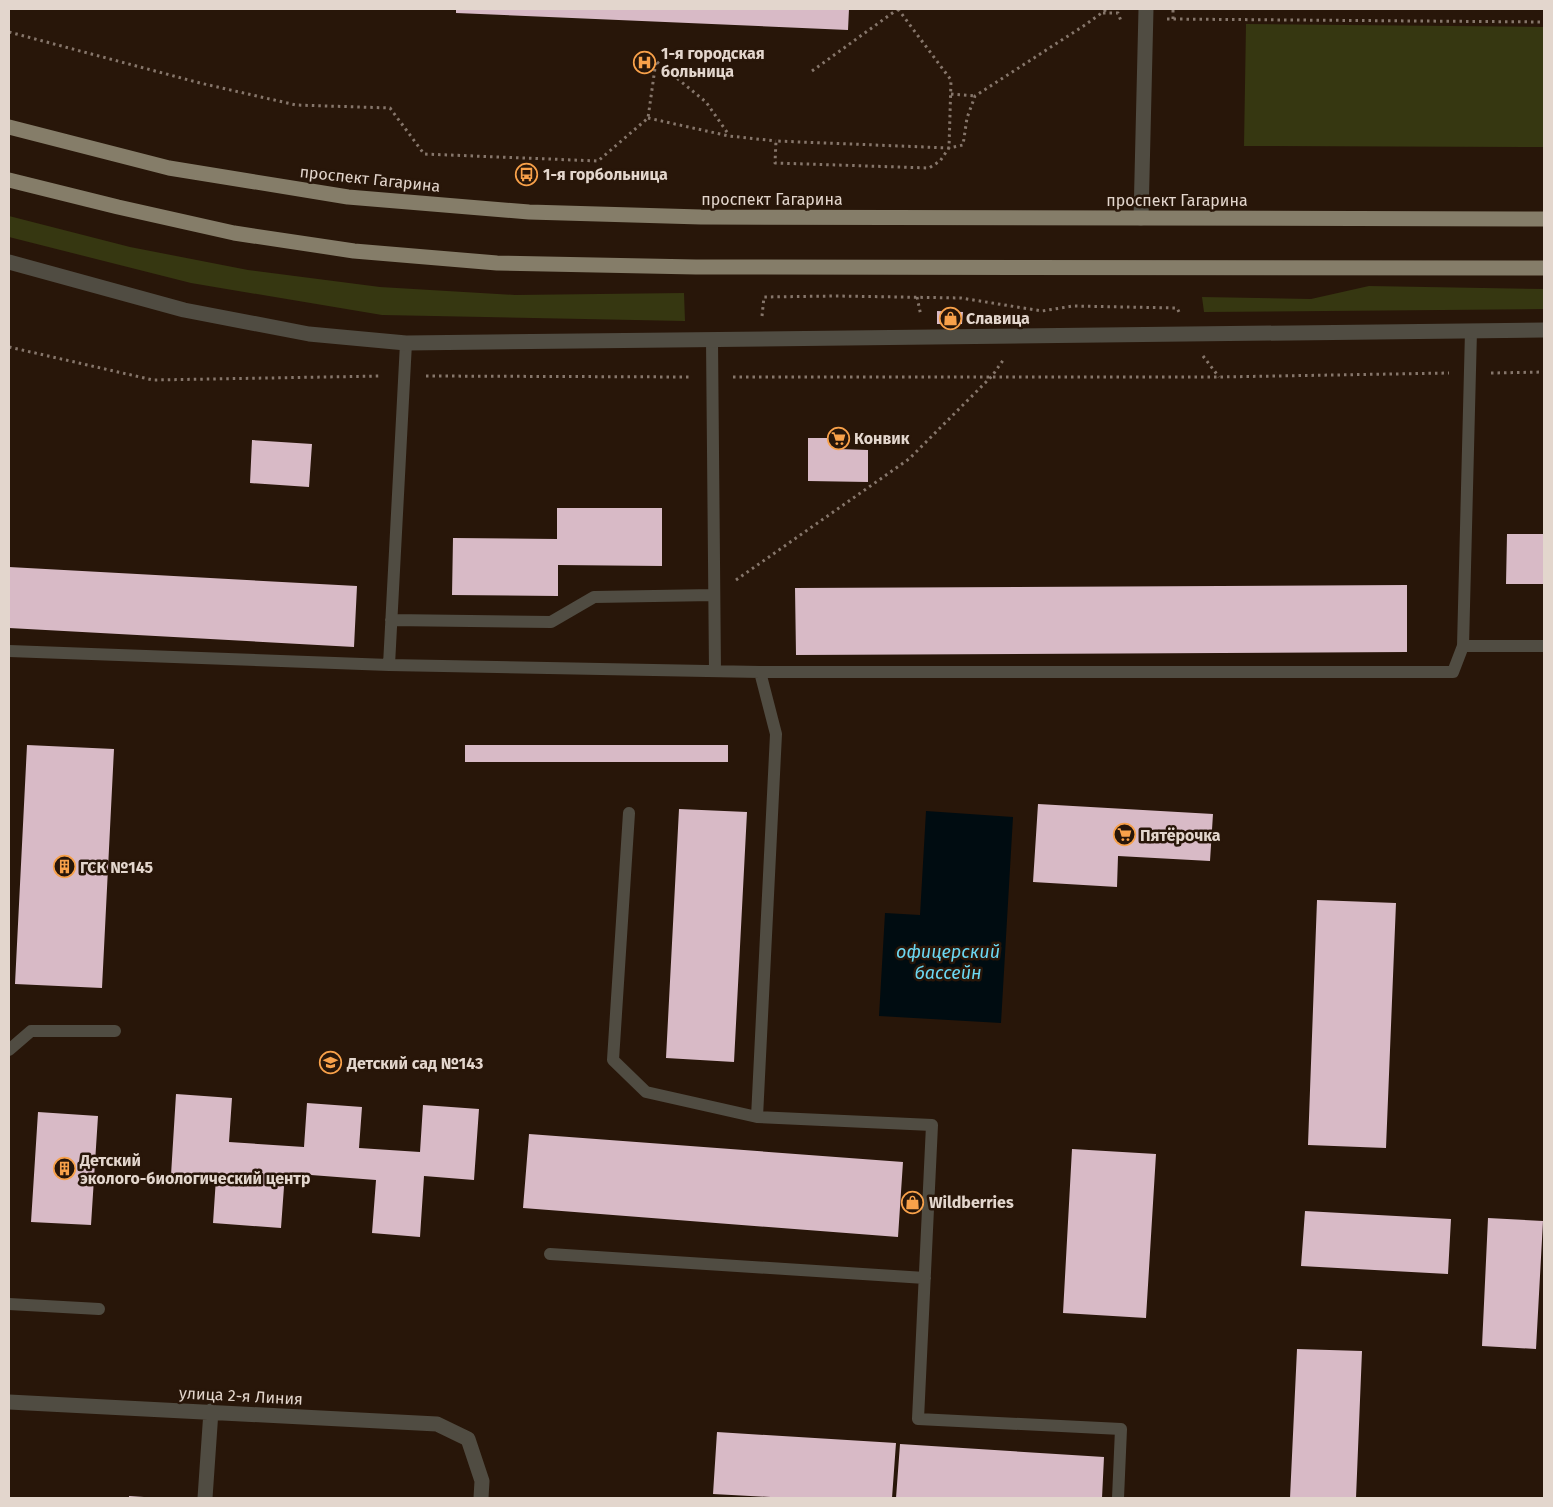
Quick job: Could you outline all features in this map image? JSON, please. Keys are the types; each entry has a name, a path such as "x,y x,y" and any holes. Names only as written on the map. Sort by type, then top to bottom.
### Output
{"main road":[{"name":"проспект Гагарина","path":"9,127 169,168 339,196 529,212 701,217 1544,219"},
{"path":"9,180 118,208 234,233 354,251 497,263 696,267 1544,268"}],"street":[{"path":"1141,218 1145,14"},
{"path":"9,262 184,310 309,334 406,343 1544,330"},
{"name":"улица 2-я Линия","path":"9,1402 437,1424 468,1439 482,1481 481,1498"},
{"path":"205,1498 211,1411"}],"lane":[{"path":"9,651 389,665 760,672 1453,672 1463,646 1471,331"},
{"path":"712,340 715,671"},
{"path":"389,665 406,343"},
{"path":"391,620 551,622 594,597 714,595"},
{"path":"1463,646 1544,646"},
{"path":"757,1116 776,734 760,672"},
{"path":"628,813 613,1060 646,1092 757,1116 932,1125 918,1419 1121,1429 1118,1498"},
{"path":"9,1050 30,1031 115,1031"},
{"path":"550,1254 925,1278"},
{"path":"9,1304 99,1309"}],"path":[{"path":"776,141 775,163 790,165 929,168 940,161 949,148 951,80 898,9 812,71"},
{"path":"648,118 729,136 776,141 949,148 963,145 966,118 974,96 1107,9"},
{"path":"1173,9 1173,19"},
{"path":"1145,14 1173,19 1544,22"},
{"path":"9,32 200,83 296,105 390,108 424,154 598,160 648,118 656,62 706,102 729,136"},
{"path":"951,94 974,96"},
{"path":"764,297 917,297"},
{"path":"714,595 909,459 992,376 1009,353 1008,337"},
{"path":"9,347 153,380 404,376 1219,377 1544,372"}],"shaded area":[{"path":"1246,24 1544,27 1544,147 1244,146"},
{"path":"9,216 130,247 248,270 380,287 515,295 684,293 685,321 382,315 191,283 9,237"},
{"path":"1369,286 1544,289 1544,309 1204,312 1202,297 1311,299"}],"water":[{"name":"офицерский бассейн","path":"926,811 1013,817 1001,1023 879,1016 885,913 920,915"}],"building":[{"path":"456,9 849,9 848,30 456,13"},
{"name":"Славица","path":"937,311 963,312 962,324 937,324"},
{"path":"808,438 838,438 838,449 868,450 868,482 808,481"},
{"path":"252,440 312,444 309,487 250,483"},
{"path":"557,508 662,508 662,566 558,565 558,596 452,595 453,538 557,539"},
{"path":"1507,534 1544,534 1544,584 1506,584"},
{"path":"9,567 357,586 354,647 9,628"},
{"path":"1407,585 1407,652 796,655 795,588"},
{"name":"ГСК №145","path":"27,745 114,749 102,988 15,984"},
{"path":"465,745 728,745 728,762 465,762"},
{"name":"Пятёрочка","path":"1038,804 1213,814 1210,861 1118,856 1117,887 1033,882"},
{"path":"679,809 747,812 734,1062 666,1058"},
{"path":"1317,900 1396,903 1386,1148 1308,1145"},
{"path":"176,1094 232,1098 229,1142 304,1147 307,1103 362,1107 359,1148 420,1152 423,1105 479,1109 474,1180 424,1176 420,1237 372,1233 376,1180 285,1173 281,1228 213,1223 216,1178 171,1175"},
{"name":"Детский эколого-биологический центр","path":"38,1112 98,1116 91,1225 31,1222"},
{"path":"529,1134 903,1162 898,1237 523,1208"},
{"path":"1072,1149 1156,1154 1146,1318 1063,1313"},
{"path":"1305,1211 1451,1219 1448,1274 1301,1266"},
{"path":"1488,1218 1543,1221 1536,1349 1482,1346"},
{"path":"1297,1349 1362,1351 1356,1498 1290,1498"},
{"path":"717,1432 896,1443 892,1498 788,1498 713,1494"},
{"path":"900,1444 1104,1457 1102,1498 896,1498"},
{"path":"129,1496 144,1497 144,1498 129,1498"}],"place":[{"name":"1-я городская больница","path":"645,62"},
{"name":"1-я горбольница","path":"527,174"},
{"name":"Славица","path":"950,318"},
{"name":"Конвик","path":"838,438"},
{"name":"Пятёрочка","path":"1124,835"},
{"name":"ГСК №145","path":"64,867"},
{"name":"Детский сад №143","path":"331,1063"},
{"name":"Детский эколого-биологический центр","path":"64,1169"},
{"name":"Wildberries","path":"913,1202"}]}
